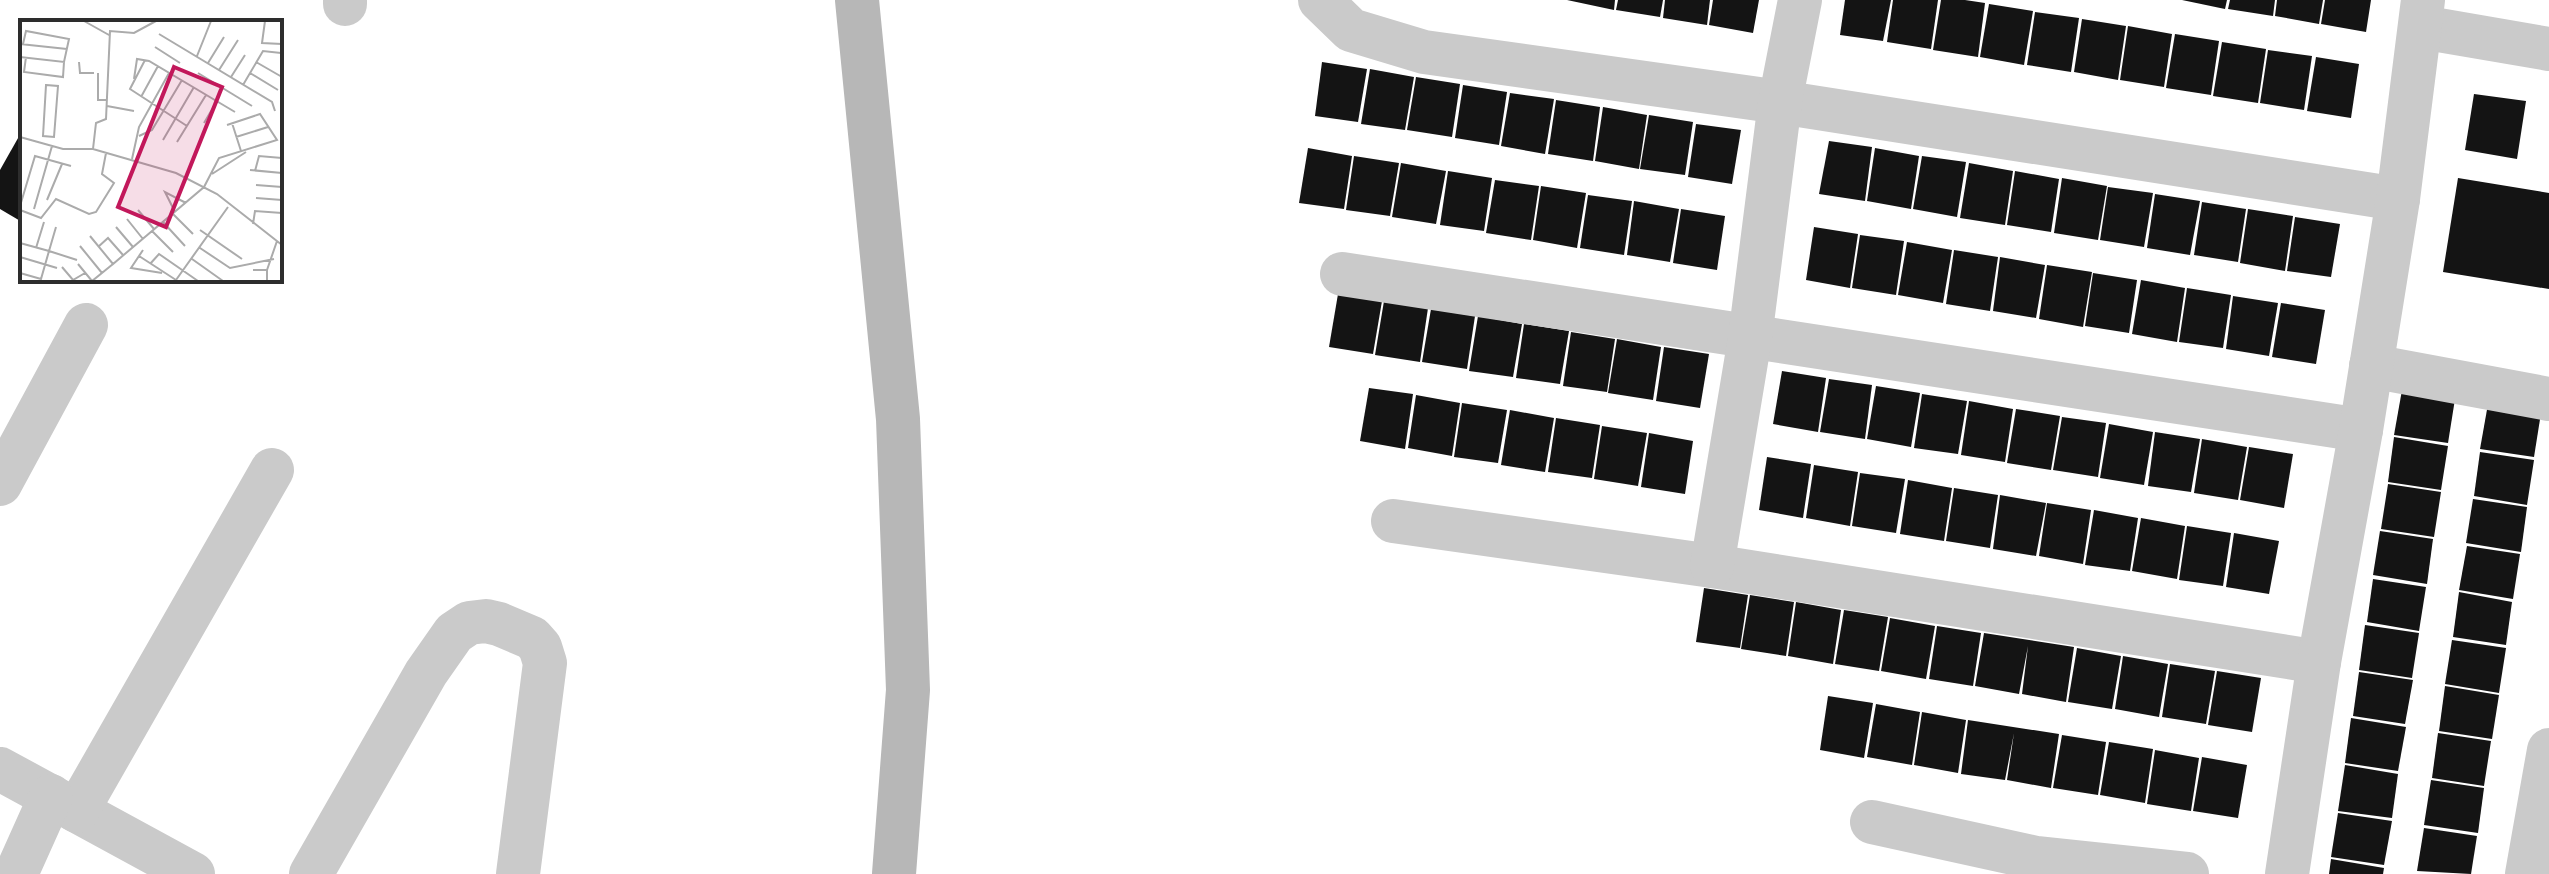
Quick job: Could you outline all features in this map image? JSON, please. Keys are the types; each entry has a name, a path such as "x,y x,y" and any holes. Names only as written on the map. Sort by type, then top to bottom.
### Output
{"street":[{"path":"857,0 898,419 908,690 894,874"},
{"path":"1320,0 1351,30 1424,52 1780,102 2398,199"},
{"path":"1712,566 1750,338 1780,102 1800,0"},
{"path":"2287,874 2319,662 2398,199 2422,14 2549,49"},
{"path":"1342,274 2361,430"},
{"path":"0,484 86,325"},
{"path":"2371,366 2549,399"},
{"path":"16,874 64,804 272,470"},
{"path":"1393,521 1712,566 2319,662"},
{"path":"311,874 426,673 454,633 469,623 486,621 532,638 540,647 545,663 518,874"},
{"path":"2527,874 2549,750"},
{"path":"0,769 193,874"},
{"path":"1872,822 2043,866 2187,874"}],"building":[{"path":"1567,0 1615,0 1614,10"},
{"path":"1618,0 1663,0 1660,17 1616,10"},
{"path":"1665,0 1710,0 1707,25 1663,18"},
{"path":"1713,0 1759,0 1753,33 1709,25"},
{"path":"1845,0 1891,0 1883,41 1840,35"},
{"path":"1893,0 1938,0 1931,49 1887,42"},
{"path":"1941,0 1985,3 1978,57 1933,50"},
{"path":"2182,0 2227,0 2225,9"},
{"path":"2230,0 2275,0 2273,16 2228,9"},
{"path":"2277,0 2323,0 2319,24 2275,16"},
{"path":"2325,0 2371,0 2366,32 2321,24"},
{"path":"1989,4 2033,11 2024,65 1980,57"},
{"path":"2035,12 2079,18 2071,72 2027,65"},
{"path":"2082,19 2126,26 2118,80 2074,72"},
{"path":"2128,26 2172,34 2164,87 2120,80"},
{"path":"2175,34 2219,41 2211,95 2166,88"},
{"path":"2222,42 2266,49 2258,103 2213,96"},
{"path":"2268,50 2312,56 2304,110 2260,103"},
{"path":"2316,57 2359,64 2351,118 2307,111"},
{"path":"1322,62 1367,69 1358,122 1315,116"},
{"path":"1370,69 1414,77 1405,130 1361,124"},
{"path":"1416,77 1460,84 1452,137 1407,130"},
{"path":"1463,85 1507,92 1499,145 1455,138"},
{"path":"1510,93 1554,99 1545,154 1501,146"},
{"path":"2474,94 2526,101 2517,159 2465,150"},
{"path":"1556,100 1600,107 1593,161 1548,154"},
{"path":"1603,107 1647,115 1639,169 1595,161"},
{"path":"1649,115 1693,122 1685,175 1640,169"},
{"path":"1696,124 1741,130 1732,184 1688,177"},
{"path":"20,135 20,221 0,209 0,170"},
{"path":"1829,141 1872,147 1865,201 1819,194"},
{"path":"1308,148 1352,156 1344,209 1299,203"},
{"path":"1875,148 1919,156 1911,209 1867,201"},
{"path":"1354,156 1399,163 1390,216 1346,210"},
{"path":"1922,156 1966,162 1957,217 1913,209"},
{"path":"1401,163 1446,171 1436,224 1392,217"},
{"path":"1969,163 2013,171 2005,225 1960,218"},
{"path":"1448,171 1492,178 1484,231 1440,225"},
{"path":"2015,171 2059,179 2051,232 2007,225"},
{"path":"2062,178 2107,186 2098,240 2054,233"},
{"path":"2458,178 2549,193 2549,289 2443,272"},
{"path":"1495,180 1539,186 1531,240 1486,233"},
{"path":"1541,186 1586,193 1577,248 1533,240"},
{"path":"2108,187 2153,193 2144,247 2100,240"},
{"path":"2155,194 2200,201 2190,255 2147,248"},
{"path":"1588,195 1632,201 1624,255 1580,248"},
{"path":"1634,201 1679,209 1670,262 1627,255"},
{"path":"2202,202 2246,209 2238,262 2194,255"},
{"path":"1681,209 1725,216 1717,270 1673,263"},
{"path":"2248,209 2293,216 2285,271 2240,263"},
{"path":"2295,217 2340,224 2331,277 2287,271"},
{"path":"1814,227 1858,234 1850,288 1806,280"},
{"path":"1860,235 1904,241 1896,295 1852,288"},
{"path":"1907,242 1952,250 1943,303 1898,295"},
{"path":"1954,250 1998,257 1990,311 1946,304"},
{"path":"2000,257 2045,265 2036,318 1993,311"},
{"path":"2047,265 2092,272 2083,327 2039,319"},
{"path":"2093,273 2137,280 2129,333 2085,326"},
{"path":"2141,280 2185,288 2177,342 2132,334"},
{"path":"2187,288 2231,295 2223,348 2179,342"},
{"path":"1338,294 1382,301 1373,354 1329,347"},
{"path":"2233,296 2278,303 2269,356 2226,349"},
{"path":"1384,301 1428,308 1420,362 1375,355"},
{"path":"2281,303 2325,310 2316,364 2272,357"},
{"path":"1431,309 1475,316 1467,369 1422,362"},
{"path":"1478,316 1522,324 1513,377 1469,371"},
{"path":"1524,324 1569,331 1560,384 1516,378"},
{"path":"1571,332 1615,339 1607,392 1563,386"},
{"path":"1617,339 1661,347 1653,400 1608,393"},
{"path":"1664,347 1709,354 1700,408 1656,401"},
{"path":"1782,371 1826,378 1818,432 1773,424"},
{"path":"1829,379 1872,385 1865,439 1820,432"},
{"path":"1876,386 1920,393 1911,447 1867,439"},
{"path":"1369,388 1413,394 1405,449 1360,441"},
{"path":"2402,390 2455,399 2448,443 2394,435"},
{"path":"1922,394 1967,401 1958,454 1914,448"},
{"path":"1416,395 1460,403 1452,456 1408,448"},
{"path":"1969,401 2013,409 2005,462 1961,455"},
{"path":"1462,403 1507,410 1498,463 1454,457"},
{"path":"2488,404 2541,413 2534,457 2480,449"},
{"path":"2016,409 2060,416 2051,470 2007,463"},
{"path":"1510,410 1554,418 1545,472 1501,465"},
{"path":"2062,417 2106,423 2098,477 2053,470"},
{"path":"1556,418 1600,425 1592,478 1548,472"},
{"path":"2109,424 2153,432 2144,485 2100,478"},
{"path":"1602,426 1647,433 1638,486 1594,479"},
{"path":"2155,432 2200,439 2191,492 2148,486"},
{"path":"1649,433 1693,441 1685,494 1641,487"},
{"path":"2394,437 2448,446 2441,490 2388,482"},
{"path":"2202,439 2247,447 2238,500 2194,493"},
{"path":"2249,447 2293,454 2284,508 2240,500"},
{"path":"2480,452 2534,460 2527,505 2474,496"},
{"path":"1767,457 1811,464 1803,518 1759,510"},
{"path":"1814,465 1858,472 1850,526 1806,518"},
{"path":"1860,473 1905,479 1896,533 1852,526"},
{"path":"1908,480 1952,488 1944,541 1900,534"},
{"path":"2388,484 2441,492 2434,537 2381,529"},
{"path":"1954,488 1998,495 1990,548 1946,541"},
{"path":"2000,495 2046,503 2036,556 1993,549"},
{"path":"2473,499 2527,507 2521,552 2466,543"},
{"path":"2047,503 2091,510 2083,564 2039,556"},
{"path":"2094,510 2138,518 2130,571 2085,565"},
{"path":"2141,518 2185,526 2177,579 2132,571"},
{"path":"2187,526 2231,533 2223,586 2179,580"},
{"path":"2380,531 2433,539 2427,584 2373,575"},
{"path":"2234,533 2279,541 2269,594 2226,587"},
{"path":"2467,546 2520,554 2513,599 2459,590"},
{"path":"2373,579 2426,587 2419,631 2367,622"},
{"path":"1704,588 1748,595 1740,648 1696,642"},
{"path":"2459,592 2512,602 2506,645 2453,637"},
{"path":"1750,595 1794,602 1786,656 1741,649"},
{"path":"1796,602 1841,610 1833,664 1788,656"},
{"path":"1844,610 1888,617 1879,671 1835,664"},
{"path":"1890,618 1935,626 1926,679 1881,671"},
{"path":"2365,625 2419,633 2412,678 2359,670"},
{"path":"1937,626 1981,633 1973,686 1929,679"},
{"path":"1984,633 2074,647 2066,702 2022,694 2028,646 2019,694 1975,686"},
{"path":"2452,640 2506,648 2499,693 2445,684"},
{"path":"2077,648 2121,656 2112,709 2068,702"},
{"path":"2123,656 2168,664 2159,717 2115,709"},
{"path":"2170,664 2215,671 2206,724 2162,717"},
{"path":"2217,671 2261,678 2252,732 2208,725"},
{"path":"2359,672 2413,680 2405,724 2353,716"},
{"path":"2445,686 2499,695 2492,739 2439,731"},
{"path":"1828,696 1873,703 1864,758 1820,750"},
{"path":"1876,704 1920,712 1912,765 1867,757"},
{"path":"1922,712 1966,720 1958,773 1914,765"},
{"path":"2351,718 2406,727 2398,771 2345,763"},
{"path":"1968,720 2059,734 2051,788 2007,780 2014,733 2005,780 1961,774"},
{"path":"2438,733 2491,741 2484,786 2432,778"},
{"path":"2062,735 2106,742 2098,795 2053,788"},
{"path":"2109,742 2153,749 2145,803 2100,795"},
{"path":"2155,750 2199,758 2191,811 2147,804"},
{"path":"2202,757 2247,765 2238,818 2193,811"},
{"path":"2345,765 2398,774 2392,818 2338,811"},
{"path":"2431,780 2484,788 2478,833 2424,825"},
{"path":"2338,813 2392,821 2384,865 2331,857"},
{"path":"2424,828 2477,836 2471,874 2417,871"},
{"path":"2331,859 2384,868 2383,874 2329,874"}]}
